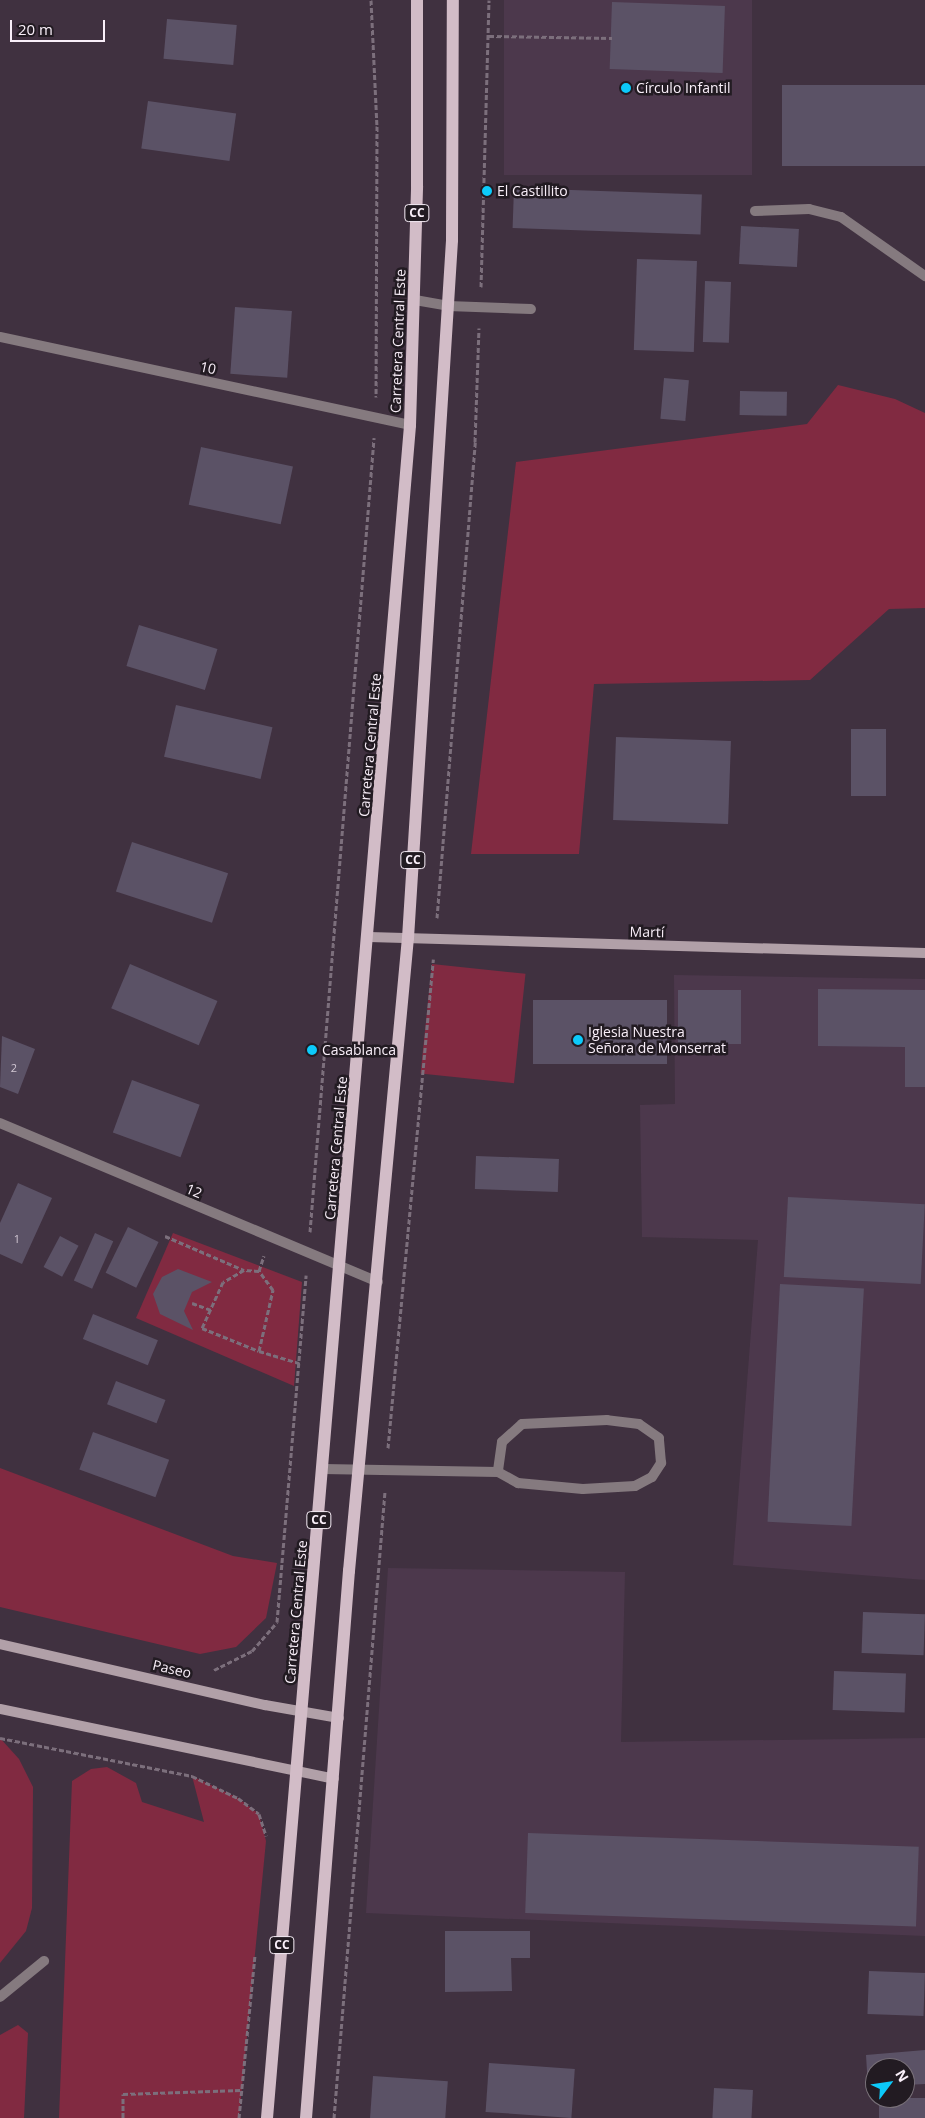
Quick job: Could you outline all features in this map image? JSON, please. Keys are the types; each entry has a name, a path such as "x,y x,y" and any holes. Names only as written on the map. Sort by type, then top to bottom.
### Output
{"main road":[{"name":"Carretera Central Este","path":"268,2118 369,937 410,425 415,300 417,0"},
{"name":"CC","path":"306,2118 359,1471 378,1282 407,940 452,240 453,0"}],"street":[{"path":"755,211 810,209 841,217 925,276"},
{"path":"415,300 448,306 531,309"},
{"name":"10","path":"0,337 410,425"},
{"name":"Martí","path":"369,937 407,940 925,953"},
{"name":"12","path":"0,1123 378,1282"},
{"path":"323,1468 359,1471 498,1472 518,1483 583,1489 635,1486 652,1477 660,1463 659,1438 639,1424 607,1420 522,1424 502,1442 498,1472"},
{"name":"Paseo","path":"0,1644 302,1712 339,1718"},
{"path":"0,1709 334,1778"},
{"path":"0,1997 44,1960"}],"path":[{"path":"208,1670 217,1670 252,1651 276,1622 299,1363 376,417 377,126 371,0"},
{"path":"489,36 612,38"},
{"path":"165,1236 244,1270 259,1271 273,1290 259,1351"},
{"path":"244,1270 223,1282 202,1328 259,1351 299,1363"},
{"path":"192,1304 211,1310"},
{"path":"0,1738 192,1776 238,1798 259,1814 267,1839"},
{"path":"239,2118 256,1946"},
{"path":"123,2118 123,2094 242,2090"}],"shaded area":[{"name":"Círculo Infantil","path":"504,0 752,0 752,175 504,175"},
{"path":"838,385 895,399 925,413 925,608 889,609 810,680 594,684 579,854 471,854 516,462 807,424"},
{"path":"432,964 525,974 514,1083 421,1073"},
{"path":"674,975 925,979 925,1580 733,1565 758,1240 642,1237 640,1105 675,1104"},
{"path":"173,1233 302,1282 294,1386 136,1318"},
{"path":"0,1468 233,1556 277,1563 266,1618 236,1647 200,1654 0,1607"},
{"path":"388,1568 625,1572 621,1742 925,1738 925,1936 366,1913"},
{"path":"0,1738 19,1759 33,1787 32,1908 26,1931 0,1963"},
{"path":"107,1767 136,1783 142,1802 204,1822 192,1776 238,1798 259,1814 266,1841 239,2118 59,2118 72,1781 91,1769"},
{"path":"18,2025 28,2033 24,2118 0,2118 0,2035"}],"building":[{"path":"612,2 725,6 723,73 610,69"},
{"path":"167,19 237,25 233,65 164,59"},
{"path":"782,85 925,85 925,166 782,166"},
{"path":"148,101 236,113 229,161 141,149"},
{"path":"514,188 702,195 700,235 513,228"},
{"path":"741,226 799,229 797,267 739,264"},
{"path":"637,259 697,261 694,352 634,350"},
{"path":"705,281 731,282 729,343 703,342"},
{"path":"235,307 292,311 287,378 230,374"},
{"path":"664,378 689,380 685,421 660,419"},
{"path":"740,391 787,392 787,416 740,415"},
{"path":"201,447 293,467 281,524 189,505"},
{"path":"139,625 217,649 205,690 126,666"},
{"path":"176,705 272,727 261,779 164,757"},
{"path":"851,729 886,729 886,796 851,796"},
{"path":"616,737 731,741 728,824 613,820"},
{"path":"132,842 228,873 212,923 116,891"},
{"path":"130,964 217,1001 199,1045 111,1008"},
{"path":"818,989 925,990 925,1087 905,1087 905,1047 818,1046"},
{"path":"678,990 741,990 741,1044 678,1044"},
{"path":"533,1000 667,1000 667,1064 533,1064"},
{"path":"2,1036 35,1049 18,1094 0,1087"},
{"path":"132,1080 200,1105 181,1157 113,1133"},
{"path":"476,1156 559,1159 558,1192 475,1189"},
{"path":"18,1183 52,1198 22,1264 0,1254 0,1223"},
{"path":"788,1197 925,1204 921,1284 784,1277"},
{"path":"128,1227 159,1242 136,1288 106,1273"},
{"path":"95,1233 113,1241 92,1289 74,1281"},
{"path":"60,1236 79,1246 62,1277 44,1267"},
{"path":"178,1269 212,1282 192,1292 184,1311 193,1330 160,1314 153,1294 162,1277"},
{"path":"780,1284 864,1288 851,1526 768,1522"},
{"path":"93,1314 158,1340 148,1365 83,1339"},
{"path":"116,1381 165,1400 157,1423 107,1404"},
{"path":"93,1432 169,1460 155,1497 79,1470"},
{"path":"863,1612 925,1614 924,1655 862,1653"},
{"path":"834,1671 906,1674 905,1712 833,1710"},
{"path":"528,1833 919,1847 916,1927 525,1913"},
{"path":"445,1931 530,1931 530,1958 511,1958 512,1991 445,1992"},
{"path":"869,1971 925,1973 923,2016 867,2014"},
{"path":"925,2050 925,2084 915,2084 915,2058 866,2058 866,2055"},
{"path":"489,2063 575,2069 571,2118 486,2112"},
{"path":"373,2076 448,2081 445,2118 370,2118"},
{"path":"714,2088 753,2090 751,2118 712,2118"},
{"path":"915,2098 925,2098 925,2118 879,2118 879,2108 915,2108"}],"place":[{"name":"Círculo Infantil","path":"626,88"},
{"name":"El Castillito","path":"487,191"},
{"name":"Iglesia Nuestra Señora de Monserrat","path":"578,1040"},
{"name":"Casablanca","path":"312,1050"}]}
